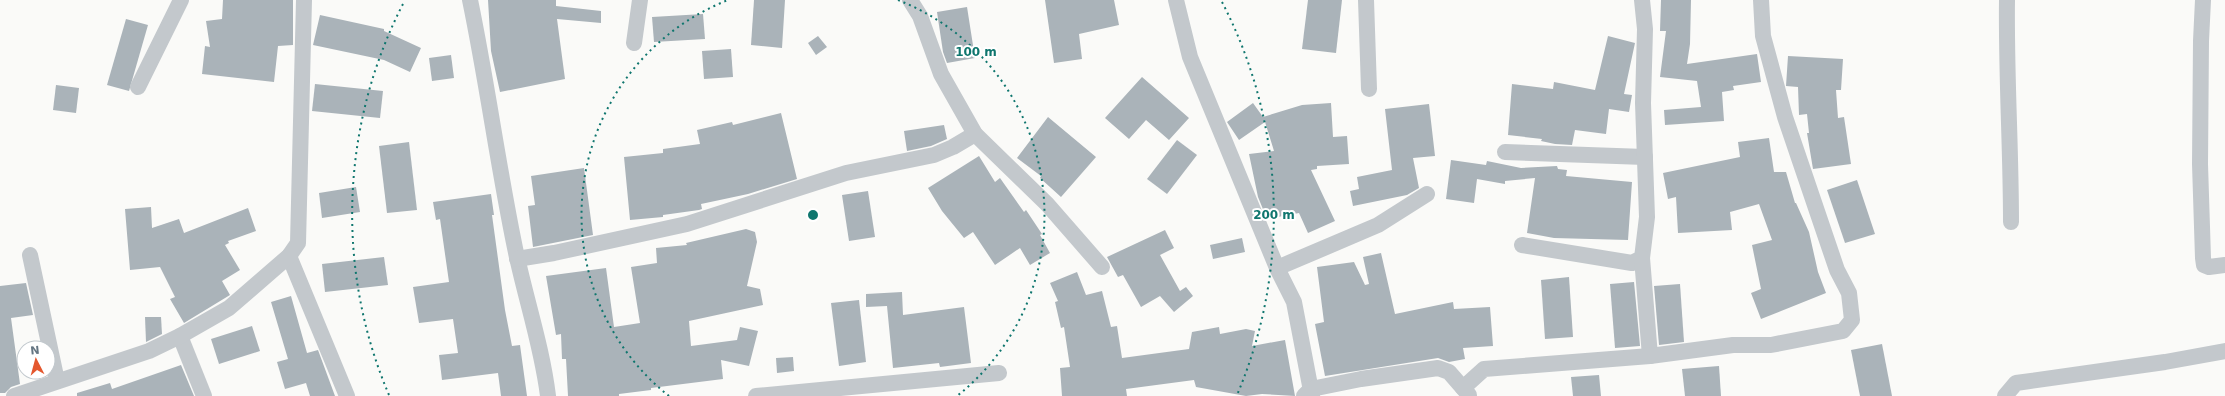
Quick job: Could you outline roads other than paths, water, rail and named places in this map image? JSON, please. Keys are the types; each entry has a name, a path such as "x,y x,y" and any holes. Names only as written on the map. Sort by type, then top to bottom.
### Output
{"street":[{"path":"138,87 181,0"},
{"path":"14,396 149,351 180,336 229,308 289,256 298,243 304,0"},
{"path":"470,0 517,259 546,375 548,396"},
{"path":"634,43 640,0"},
{"path":"910,0 920,16 941,74 975,134 1047,204 1102,266"},
{"path":"1176,0 1190,57 1277,268 1294,302 1309,394 1361,378 1438,368 1449,372 1467,392 1484,369 1650,356 1733,345 1771,346 1843,331 1852,320 1849,293 1837,270 1785,117 1763,36 1761,0"},
{"path":"1366,0 1368,89"},
{"path":"1642,0 1645,30 1643,103 1647,217 1642,258 1650,356"},
{"path":"2007,0 2006,64 2011,166 2011,222"},
{"path":"2203,0 2201,40 2200,164 2203,258 2204,264 2209,267 2225,265"},
{"path":"517,259 554,253 687,224 846,174 934,155 953,147 975,134"},
{"path":"1505,152 1645,157"},
{"path":"1277,268 1378,225 1427,194"},
{"path":"1522,245 1632,263 1642,258"},
{"path":"30,255 58,381"},
{"path":"289,256 347,396"},
{"path":"180,336 204,396"},
{"path":"2005,396 2016,383 2165,362 2225,351"},
{"path":"756,396 999,373"}]}
